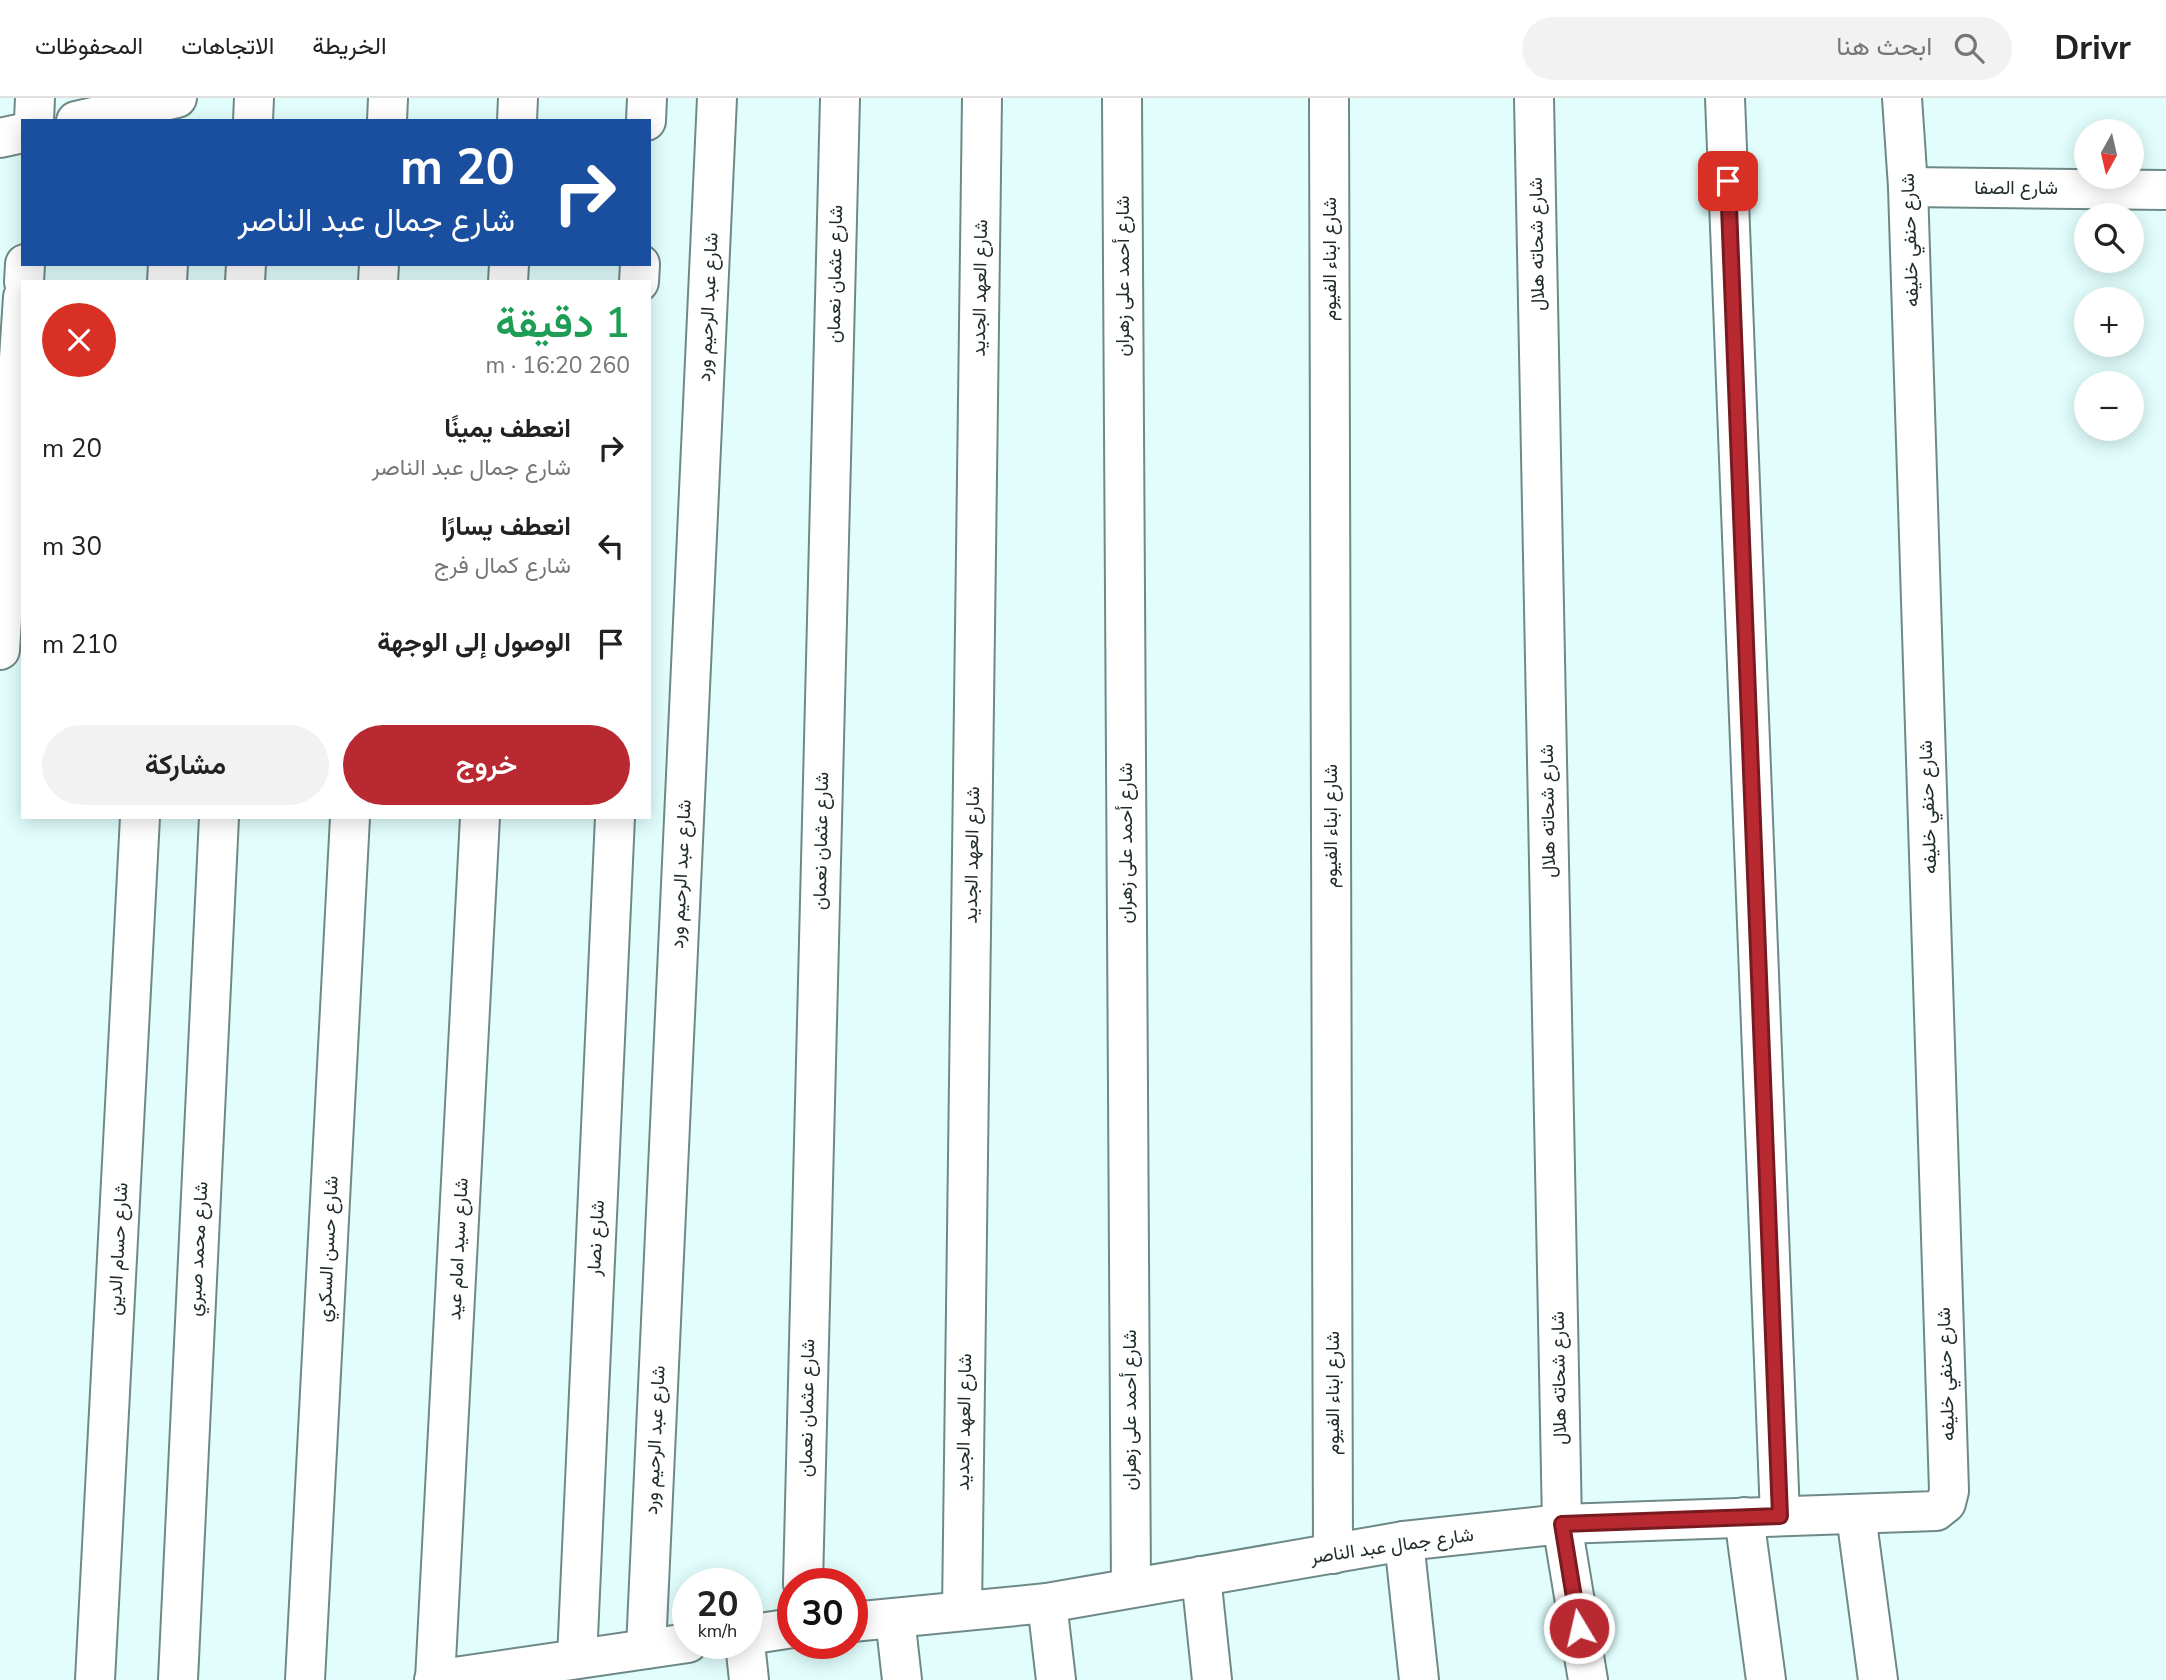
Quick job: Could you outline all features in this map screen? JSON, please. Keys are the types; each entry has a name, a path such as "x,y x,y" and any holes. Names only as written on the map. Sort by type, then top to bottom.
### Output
{"street":[{"path":"34,119 35,98"},
{"path":"85,119 177,98 176,119"},
{"path":"253,119 254,98"},
{"path":"387,119 388,98"},
{"path":"517,119 518,98"},
{"path":"646,119 647,98"},
{"name":"شارع عبد الرحيم ورد","path":"646,1649 717,98"},
{"name":"شارع عثمان نعمان","path":"803,1568 840,98"},
{"name":"شارع العهد الجديد","path":"962,1611 982,98"},
{"name":"شارع أحمد على زهران","path":"1122,98 1131,1588"},
{"name":"شارع ابناء الفيوم","path":"1329,98 1334,1554"},
{"name":"شارع شحاته هلال","path":"1534,98 1562,1524 1588,1680"},
{"path":"1725,98 1766,1680"},
{"name":"شارع حنفي خليفه","path":"1902,98 1908,187 1949,1491 1946,1503 1936,1511"},
{"path":"0,138 21,133"},
{"name":"شارع الصفا","path":"1908,187 2166,190"},
{"path":"0,650 21,328"},
{"name":"شارع حسام الدين","path":"95,1680 140,819"},
{"name":"شارع محمد صبري","path":"178,1680 219,819"},
{"name":"شارع حسن السكري","path":"305,1680 350,819"},
{"name":"شارع سيد امام عيد","path":"434,1680 480,819"},
{"name":"شارع نصار","path":"567,1667 615,819"},
{"name":"شارع جمال عبد الناصر","path":"868,1621 1047,1603 1404,1541 1562,1524 1936,1511"},
{"path":"1856,1515 1878,1680"},
{"path":"1404,1541 1419,1680"},
{"path":"1201,1576 1212,1680"},
{"path":"1047,1603 1056,1680"},
{"path":"895,1618 902,1680"},
{"path":"434,1680 567,1667 672,1645"},
{"path":"746,1659 748,1680"}],"route":[{"path":"1579,1628 1562,1524 1780,1516 1728,181"}]}
